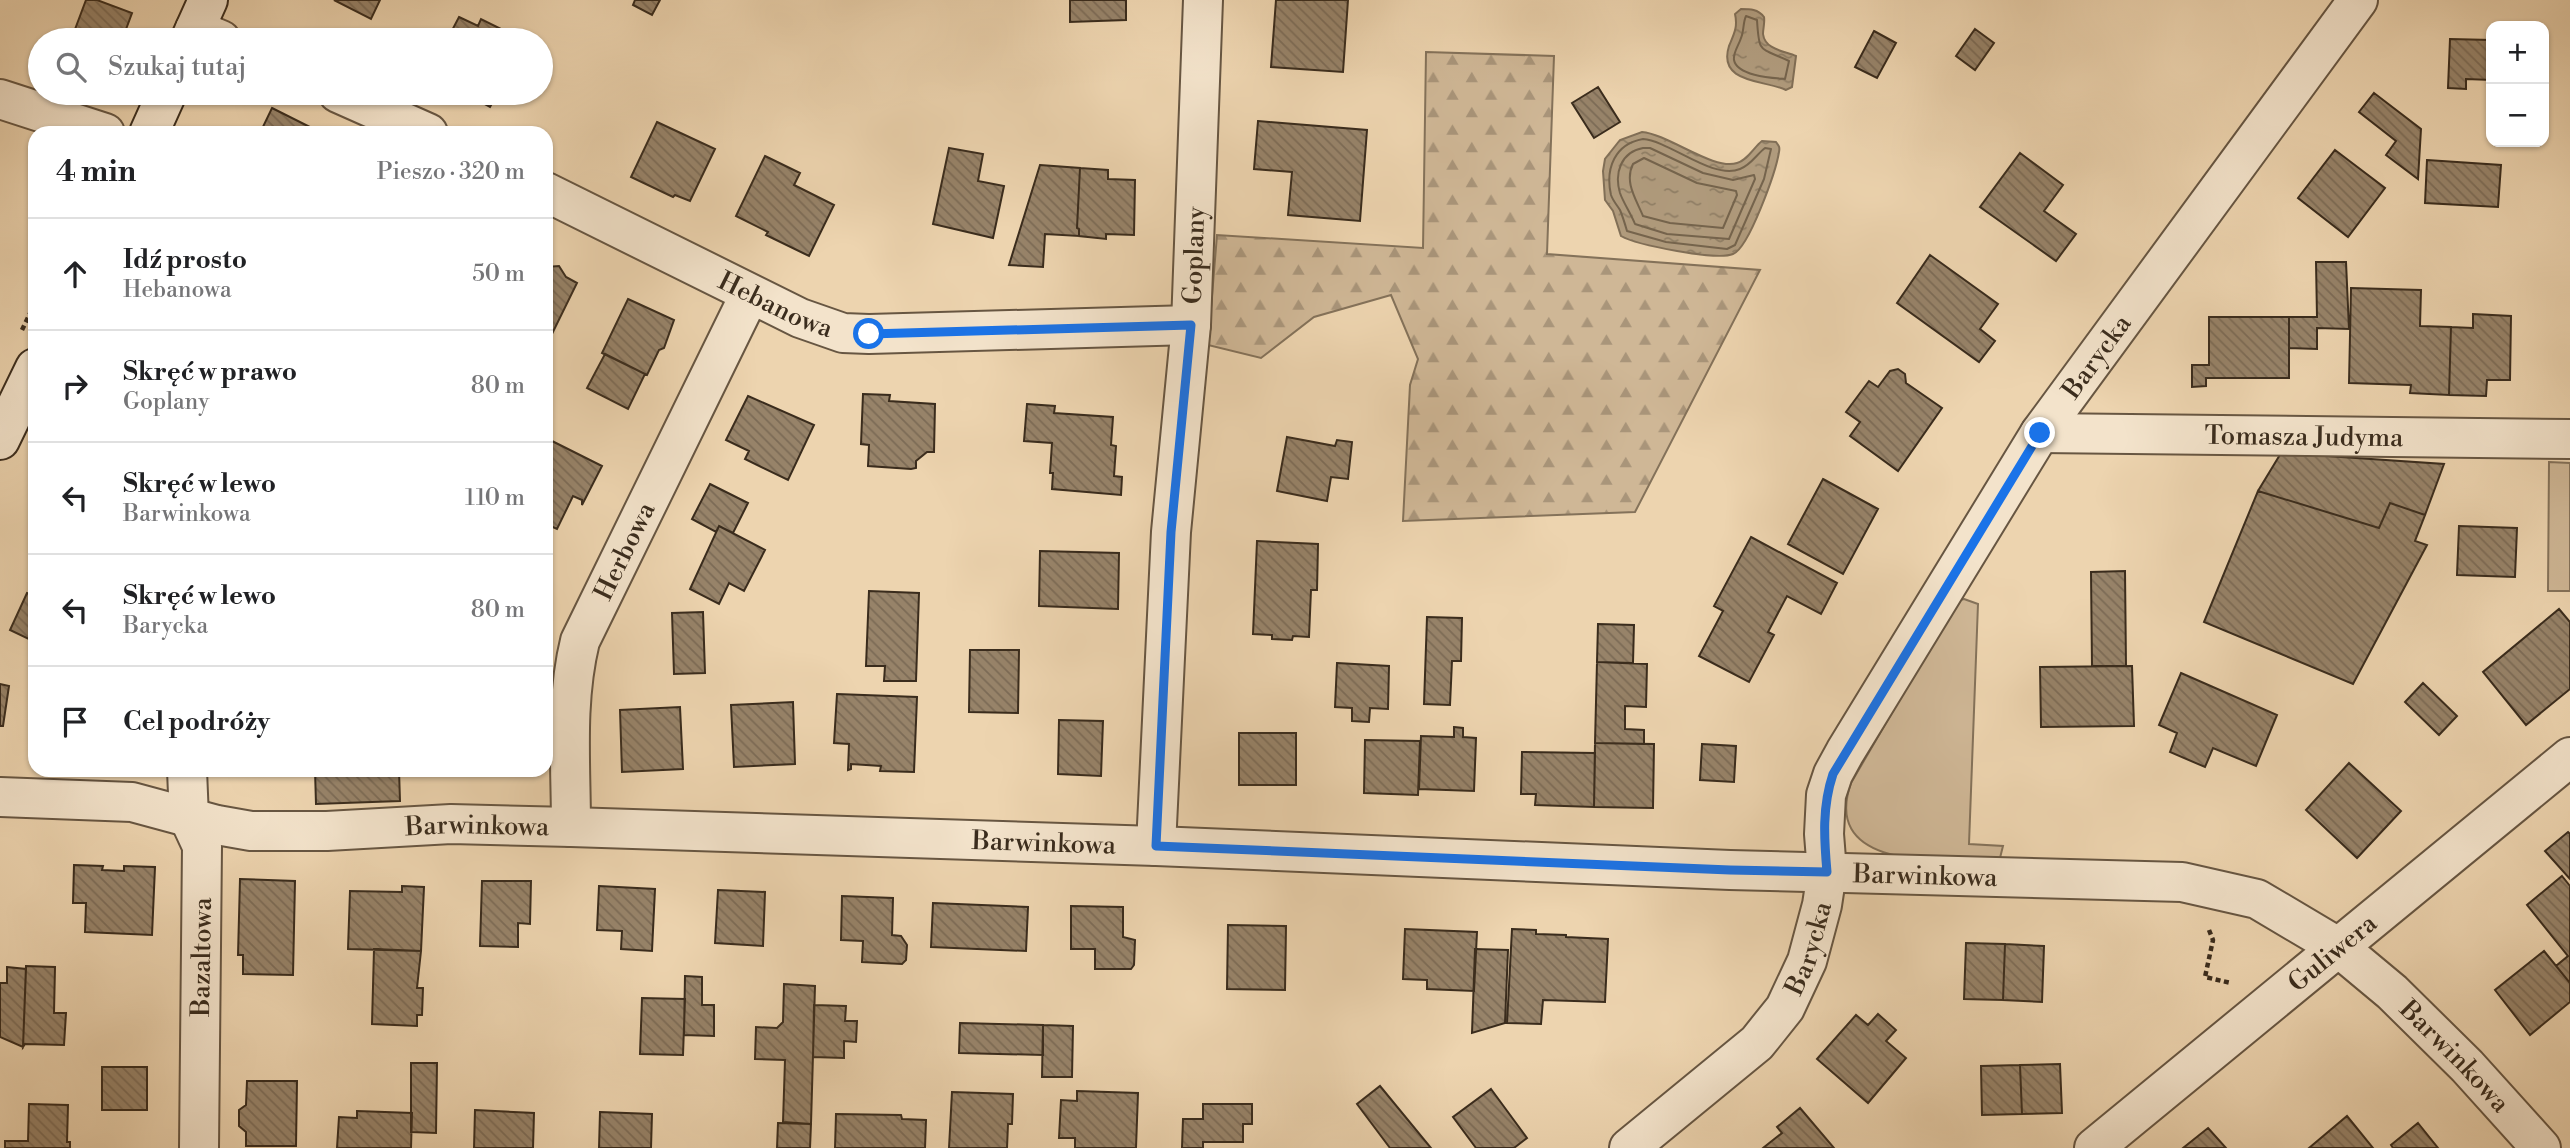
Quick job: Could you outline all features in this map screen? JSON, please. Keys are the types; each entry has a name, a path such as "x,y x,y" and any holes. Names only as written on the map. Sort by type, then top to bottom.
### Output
{"street":[{"name":"Goplany","path":"1156,846 1171,532 1191,325 1203,0"},
{"name":"Barycka","path":"1629,1148 1757,1043 1784,1008 1807,961 1827,872 1824,835 1826,795 1833,774 2040,433 2358,0"},
{"path":"0,99 83,126"},
{"path":"152,126 162,105"},
{"path":"365,105 411,126"},
{"name":"Hebanowa","path":"553,196 750,295 800,318 843,333 1191,325"},
{"name":"Herbowa","path":"571,827 570,705 573,671 580,641 750,295"},
{"path":"0,440 28,382"},
{"name":"Tomasza Judyma","path":"2040,433 2570,439"},
{"name":"Guliwera","path":"2094,1148 2570,757"},
{"name":"Bazaltowa","path":"187,777 188,818 202,846 198,1148"},
{"name":"Barwinkowa","path":"0,797 132,802 188,818 251,831 327,831 451,824 571,827 1156,846 1716,870 2182,882 2257,899 2338,947 2392,992 2468,1066 2540,1148"}],"green space":[{"path":"1426,52 1554,56 1547,254 1760,270 1635,512 1403,521 1410,385 1418,359 1391,295 1314,317 1261,358 1208,345 1217,235 1423,248"},
{"path":"2549,462 2570,463 2570,591 2548,591"},
{"path":"1964,599 1978,604 1969,844 2003,846 1999,862 1949,862 1894,855 1870,846 1854,832 1846,812 1851,783 1957,601"}],"water":[{"path":"1741,9 1762,14 1763,34 1767,43 1796,56 1792,87 1786,90 1746,78 1730,68 1727,58 1729,46 1736,27 1735,14"},
{"path":"1642,132 1727,164 1744,159 1762,141 1777,143 1777,162 1761,208 1747,238 1733,254 1724,256 1677,251 1621,236 1613,211 1605,200 1605,159 1620,140"}],"building":[{"path":"86,0 97,0 132,13 126,28 76,28"},
{"path":"334,0 380,0 371,19"},
{"path":"635,0 660,0 652,15 633,5"},
{"path":"1070,0 1126,0 1126,20 1070,22"},
{"path":"1276,0 1348,0 1343,72 1271,67"},
{"path":"459,17 478,26 481,19 499,28 453,28"},
{"path":"1975,29 1994,43 1975,70 1956,56"},
{"path":"1874,31 1896,43 1877,78 1855,67"},
{"path":"2450,39 2486,40 2486,80 2466,79 2466,89 2448,88"},
{"path":"1598,87 1620,122 1594,138 1572,103"},
{"path":"2374,93 2421,129 2418,179 2386,155 2396,141 2359,112"},
{"path":"272,108 308,126 263,126"},
{"path":"1258,121 1367,130 1360,221 1288,215 1292,172 1254,169"},
{"path":"657,122 715,149 690,201 675,195 673,197 631,177"},
{"path":"949,148 983,154 978,181 1004,186 993,238 933,224"},
{"path":"2335,150 2385,188 2348,237 2298,198"},
{"path":"2020,153 2063,185 2044,211 2076,234 2056,261 1980,207"},
{"path":"765,156 800,173 794,185 834,205 809,256 766,235 768,232 736,216"},
{"path":"2427,160 2501,165 2498,207 2425,203"},
{"path":"1040,165 1080,168 1077,228 1079,236 1045,234 1043,267 1009,265"},
{"path":"1080,168 1108,170 1108,179 1135,180 1134,235 1106,234 1106,239 1079,236 1077,228"},
{"path":"1930,255 1998,304 1980,329 1995,341 1979,362 1897,303"},
{"path":"2316,262 2346,262 2349,329 2317,328 2317,349 2289,348 2289,317 2317,317"},
{"path":"553,266 559,266 566,277 577,283 553,332"},
{"path":"2351,288 2421,290 2420,326 2451,327 2449,395 2410,393 2411,385 2349,383"},
{"path":"628,299 674,320 664,348 659,350 647,375 602,353"},
{"path":"2473,314 2511,316 2510,380 2487,380 2486,396 2449,395 2451,327 2473,328"},
{"path":"2209,317 2289,317 2289,378 2206,378 2206,386 2192,387 2192,365 2209,365"},
{"path":"605,354 645,374 628,409 587,388"},
{"path":"1898,369 1905,374 1906,383 1942,408 1898,471 1850,436 1860,422 1846,412 1869,381 1878,387 1890,371"},
{"path":"863,394 890,395 889,401 935,404 934,452 927,452 916,461 916,468 868,466 869,445 861,444"},
{"path":"748,396 814,425 788,480 745,459 749,451 726,440"},
{"path":"1027,404 1055,406 1054,413 1113,417 1111,445 1116,446 1114,476 1122,477 1121,495 1052,489 1052,443 1024,441"},
{"path":"1287,437 1335,446 1337,440 1352,442 1348,479 1331,477 1327,501 1277,491"},
{"path":"553,442 602,466 582,505 582,500 573,496 557,529 553,527"},
{"path":"2281,453 2444,464 2425,515 2390,503 2379,528 2258,491"},
{"path":"1823,479 1878,509 1843,574 1788,544"},
{"path":"710,484 748,503 733,533 719,526 716,532 692,519"},
{"path":"2258,491 2379,528 2390,503 2425,515 2415,541 2427,545 2353,684 2204,622"},
{"path":"719,526 765,550 744,591 729,583 719,604 690,589"},
{"path":"2459,526 2517,528 2515,577 2457,575"},
{"path":"1751,537 1837,583 1821,614 1787,596 1768,632 1774,635 1749,682 1699,656 1723,611 1714,606"},
{"path":"1257,541 1318,544 1317,590 1311,590 1309,637 1272,639 1272,635 1253,634"},
{"path":"1040,551 1119,553 1118,609 1039,606"},
{"path":"2125,571 2126,666 2092,666 2091,572"},
{"path":"869,591 919,593 916,681 884,681 885,666 866,666"},
{"path":"28,593 28,639 10,630"},
{"path":"2559,609 2570,622 2570,689 2526,725 2483,672"},
{"path":"703,612 705,673 674,674 672,613"},
{"path":"1427,617 1462,618 1461,661 1452,661 1450,705 1424,704"},
{"path":"1598,624 1634,625 1633,663 1597,662"},
{"path":"970,650 1019,650 1018,713 969,712"},
{"path":"1597,662 1647,664 1646,707 1625,706 1625,729 1644,730 1644,744 1595,743"},
{"path":"1337,663 1389,666 1388,709 1370,708 1369,722 1352,721 1352,708 1335,707"},
{"path":"2132,666 2134,726 2041,727 2040,667"},
{"path":"2181,673 2277,715 2256,766 2213,748 2205,767 2170,752 2177,733 2159,725"},
{"path":"2423,683 2457,716 2439,735 2405,702"},
{"path":"0,684 9,686 3,726 0,726"},
{"path":"837,694 917,697 914,772 880,771 881,766 851,764 851,769 848,770 849,744 834,743"},
{"path":"793,702 795,764 734,767 731,705"},
{"path":"680,707 683,769 622,772 620,710"},
{"path":"1059,720 1103,721 1101,776 1058,774"},
{"path":"1454,727 1463,728 1463,737 1476,738 1474,791 1419,789 1421,736 1454,737"},
{"path":"1239,733 1296,733 1296,785 1239,785"},
{"path":"1365,740 1420,741 1418,795 1364,793"},
{"path":"1595,743 1654,744 1653,808 1594,807"},
{"path":"1702,744 1736,746 1734,782 1700,780"},
{"path":"1522,752 1595,753 1594,807 1535,805 1536,794 1521,794"},
{"path":"2349,763 2401,811 2357,858 2306,810"},
{"path":"315,777 399,777 400,801 316,804"},
{"path":"2568,832 2570,834 2570,879 2545,851"},
{"path":"74,865 103,866 102,870 124,871 124,866 155,867 152,935 85,932 86,903 73,903"},
{"path":"2562,876 2570,886 2570,983 2556,966 2568,956 2527,905"},
{"path":"240,879 295,881 293,975 243,974 243,955 238,955"},
{"path":"482,881 531,881 530,924 518,923 518,947 480,946"},
{"path":"402,886 424,887 421,951 348,949 350,891 402,892"},
{"path":"599,886 655,889 652,951 621,949 622,931 597,930"},
{"path":"718,890 765,892 763,946 715,943"},
{"path":"842,896 893,898 892,935 901,936 907,945 906,960 902,964 862,962 863,941 841,940"},
{"path":"933,903 1028,907 1026,951 931,947"},
{"path":"1071,906 1123,907 1123,937 1135,940 1134,965 1131,969 1095,969 1095,949 1071,949"},
{"path":"1228,925 1286,926 1285,990 1227,989"},
{"path":"1405,929 1477,932 1474,991 1427,989 1427,980 1403,979"},
{"path":"1512,929 1536,930 1536,934 1608,939 1605,1002 1543,1000 1541,1024 1507,1023"},
{"path":"1966,943 2005,944 2003,1000 1964,999"},
{"path":"2005,944 2044,946 2042,1002 2003,1000"},
{"path":"374,949 421,951 417,988 423,988 422,1015 417,1015 417,1026 372,1024"},
{"path":"1475,949 1508,950 1505,1023 1472,1033"},
{"path":"2544,951 2570,983 2570,1002 2530,1035 2495,990"},
{"path":"26,966 55,967 54,1013 66,1013 64,1045 25,1044 23,1047"},
{"path":"7,967 26,969 23,1047 0,1037 0,983 7,983"},
{"path":"685,976 702,977 702,1005 714,1005 714,1036 684,1035"},
{"path":"784,984 815,986 811,1124 783,1122 785,1060 755,1059 756,1027 777,1028 783,1022"},
{"path":"642,998 685,999 683,1055 640,1054"},
{"path":"814,1005 846,1006 845,1021 857,1021 856,1042 844,1041 844,1058 813,1057"},
{"path":"1878,1014 1896,1030 1886,1041 1906,1058 1868,1103 1817,1059 1856,1015 1868,1025"},
{"path":"960,1023 1043,1025 1043,1055 959,1053"},
{"path":"1043,1025 1073,1026 1072,1077 1042,1077"},
{"path":"411,1063 437,1063 436,1133 411,1132"},
{"path":"2060,1064 2062,1113 2022,1114 2020,1065"},
{"path":"2020,1065 2022,1114 1982,1115 1981,1066"},
{"path":"102,1067 147,1067 147,1110 102,1110"},
{"path":"247,1081 297,1081 296,1146 246,1146 246,1132 239,1126 239,1110 246,1105"},
{"path":"1380,1086 1431,1148 1390,1148 1357,1104"},
{"path":"1491,1089 1527,1138 1514,1148 1476,1148 1453,1117"},
{"path":"1077,1091 1138,1093 1136,1148 1075,1148 1075,1138 1059,1138 1061,1100 1077,1101"},
{"path":"952,1092 1013,1094 1012,1124 1008,1124 1007,1148 949,1148"},
{"path":"29,1104 68,1105 67,1142 70,1142 70,1148 5,1148 5,1141 28,1141"},
{"path":"1203,1104 1252,1104 1252,1124 1243,1124 1243,1142 1203,1142 1203,1148 1182,1148 1183,1119 1203,1119"},
{"path":"1800,1108 1834,1148 1763,1148 1782,1133 1777,1127"},
{"path":"475,1110 534,1113 533,1148 474,1148"},
{"path":"357,1111 412,1113 411,1148 337,1148 339,1117 357,1118"},
{"path":"600,1112 652,1114 651,1148 599,1148"},
{"path":"836,1114 901,1115 902,1119 926,1120 925,1148 835,1148"},
{"path":"2347,1116 2373,1148 2309,1148"},
{"path":"778,1123 811,1124 810,1148 777,1148"},
{"path":"2418,1123 2438,1148 2393,1148 2391,1145"},
{"path":"2208,1128 2226,1148 2183,1148"}],"route":[{"path":"869,334 1191,325 1171,532 1156,846 1827,872 1824,835 1826,795 1833,774 2040,433"}]}
